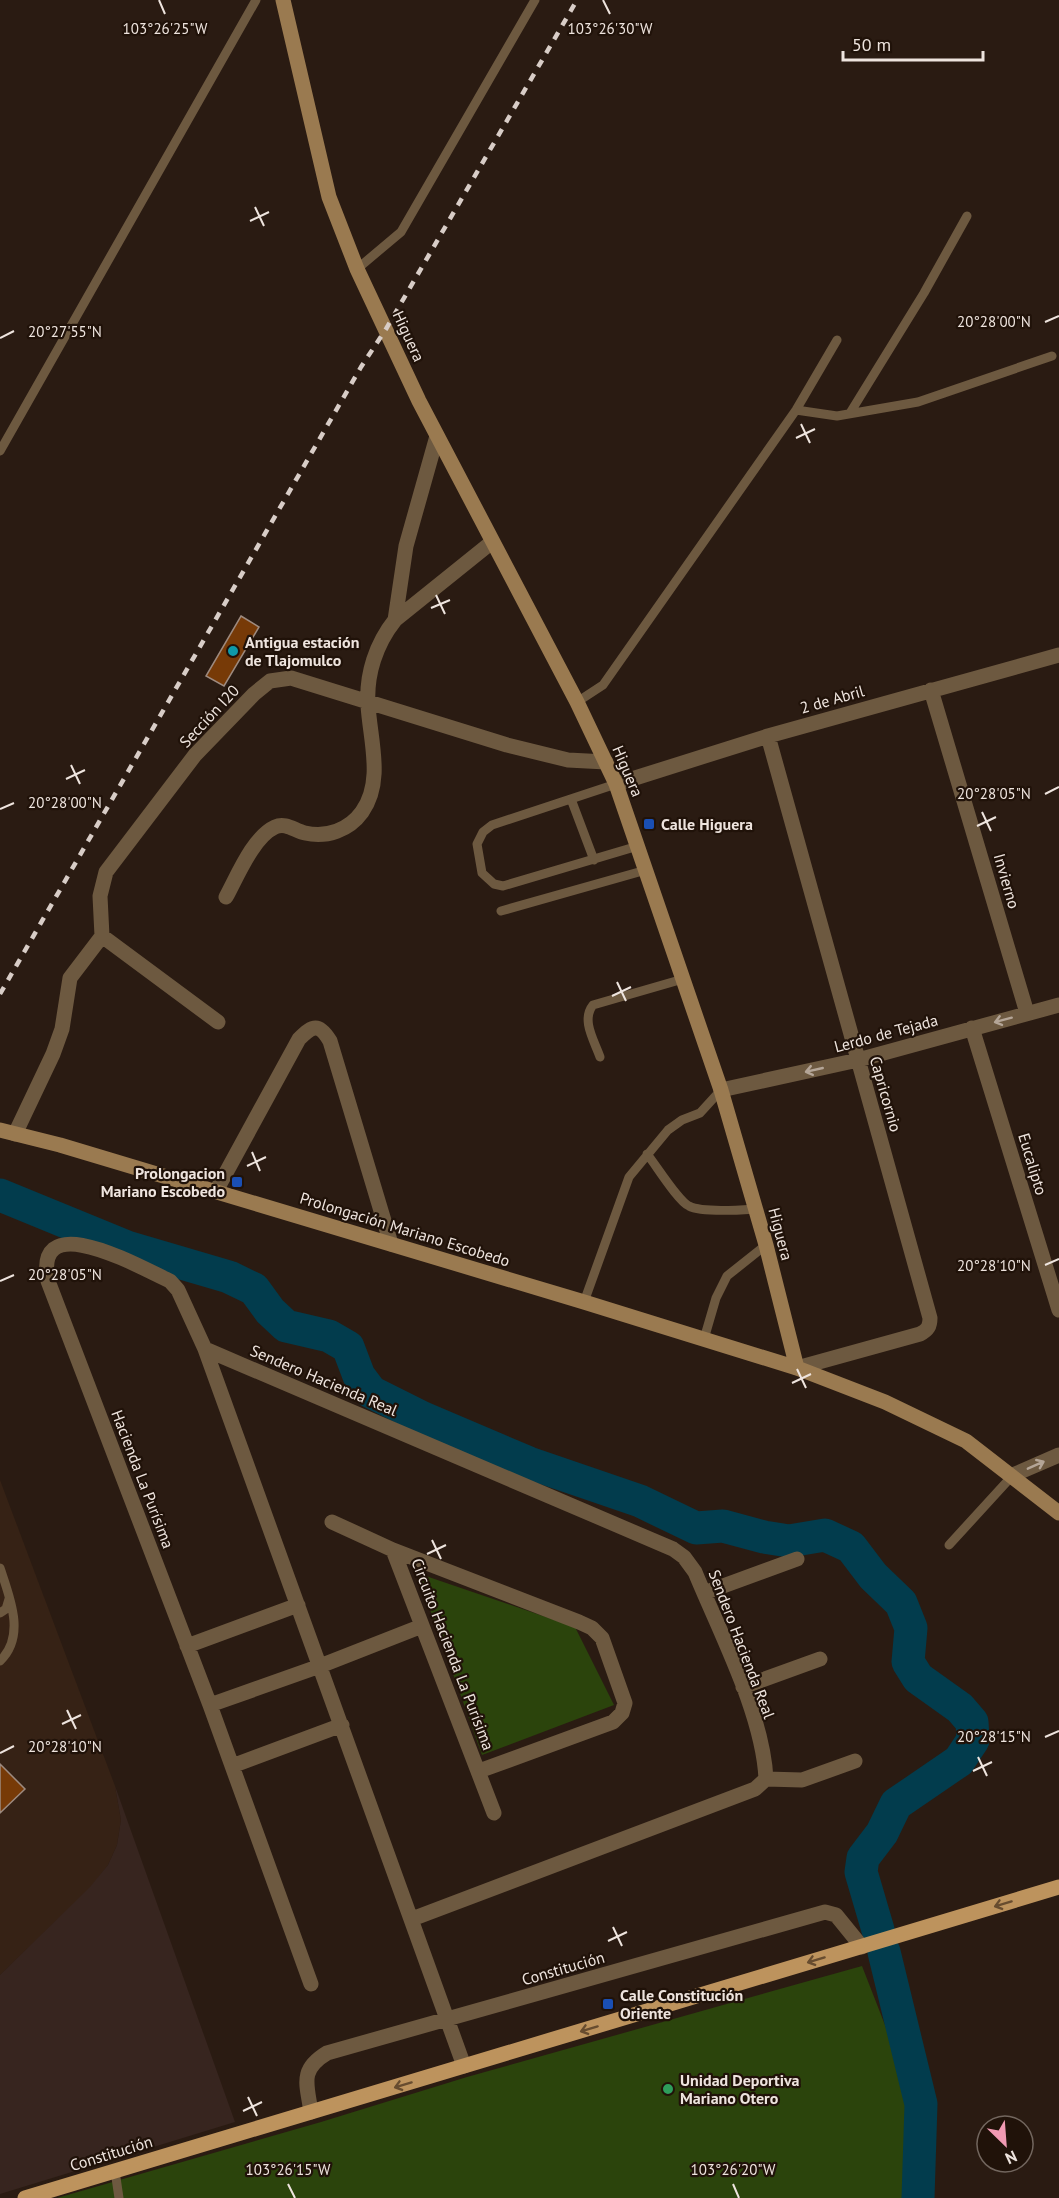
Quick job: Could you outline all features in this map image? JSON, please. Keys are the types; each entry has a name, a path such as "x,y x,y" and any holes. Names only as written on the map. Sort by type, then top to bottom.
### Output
{"main road":[{"name":"Higuera","path":"283,0 329,197 357,269 437,436 577,702 616,784 721,1090 766,1245 797,1368"},
{"name":"Prolongación Mariano Escobedo","path":"8,1132 216,1191 797,1368"},
{"path":"797,1368 885,1402 966,1441 1059,1512"},
{"name":"Constitución","path":"25,2198 1059,1887"}],"street":[{"path":"395,620 406,546 437,436"},
{"path":"226,897 258,840 276,826 289,826 304,833 329,834 347,827 362,812 375,780 367,702 371,664 385,633 395,620 492,542"},
{"name":"2 de Abril","path":"616,784 768,736 1059,655"},
{"name":"Sección I20","path":"102,936 100,896 106,872 195,756 254,694 270,681 291,678 517,748 568,760 606,762"},
{"name":"Invierno","path":"931,690 1027,1013"},
{"name":"Capricornio","path":"768,736 930,1318 926,1331 920,1334 797,1368"},
{"path":"8,1132 53,1054 62,1029 70,978 102,936 218,1022"},
{"name":"Lerdo de Tejada","path":"721,1090 858,1060 1059,1005"},
{"name":"Eucalipto","path":"972,1028 1059,1310"},
{"path":"216,1191 299,1039 310,1029 324,1030 330,1041 391,1244"},
{"name":"Hacienda La Purísima","path":"205,1349 178,1290 170,1281 97,1248 71,1243 58,1246 49,1252 44,1265 48,1281 210,1705 311,1984"},
{"path":"205,1349 464,2066"},
{"name":"Sendero Hacienda Real","path":"205,1349 674,1549 684,1557 695,1572 743,1687 761,1744 766,1779"},
{"path":"1013,1475 1059,1455"},
{"name":"Circuito Hacienda La Purísima","path":"332,1522 393,1551 579,1622 592,1628 602,1638 625,1703 622,1713 613,1722 479,1771"},
{"name":"Circuito Hacienda La Purísima","path":"393,1551 495,1813"},
{"path":"704,1593 797,1559"},
{"path":"187,1646 298,1605"},
{"path":"210,1705 320,1666 422,1626"},
{"path":"743,1687 820,1659"},
{"path":"232,1766 342,1725"},
{"path":"412,1918 755,1789 766,1779 802,1780 855,1761"},
{"name":"Constitución","path":"311,2112 306,2078 312,2062 327,2053 825,1912 836,1915 862,1947"}],"lane":[{"path":"0,451 256,0"},
{"path":"357,269 401,232 535,0"},
{"path":"850,413 924,293 968,216"},
{"path":"577,702 603,685 796,410 837,340"},
{"path":"796,410 837,416 918,402 1052,356"},
{"path":"616,784 492,825 483,832 477,844 482,873 494,884 503,886 638,846"},
{"path":"571,799 594,860"},
{"path":"501,911 646,870"},
{"path":"600,1057 587,1019 588,1011 593,1005 683,979"},
{"path":"584,1302 629,1177 668,1130 682,1120 700,1113 721,1090"},
{"path":"648,1154 689,1207 722,1211 755,1209"},
{"path":"704,1339 716,1298 727,1276 766,1245"},
{"path":"949,1545 1013,1475"},
{"path":"0,1568 10,1597 15,1635 8,1653 0,1661"},
{"path":"0,1613 6,1609 10,1597"},
{"path":"115,2171 119,2198"}],"shaded area":[{"path":"0,1480 115,1786 121,1820 117,1845 108,1865 91,1887 0,1975"},
{"path":"115,1786 235,2122 0,2194 0,1975 90,1887 108,1865 117,1845 121,1820"}],"green space":[{"path":"417,1573 575,1627 614,1705 482,1755"},
{"name":"Unidad Deportiva Mariano Otero","path":"862,1966 915,2102 911,2198 57,2198 321,2122 467,2077"}],"building":[{"name":"Antigua estación de Tlajomulco","path":"241,616 259,627 224,686 206,676"},
{"path":"0,1764 25,1789 0,1813"}],"waterway":[{"path":"0,1195 127,1247 229,1277 254,1289 270,1311 286,1326 329,1336 348,1347 359,1376 371,1392 423,1418 529,1463 640,1501 696,1528 723,1526 789,1541 825,1535 851,1547 873,1576 901,1603 911,1628 908,1662 918,1678 960,1708 972,1722 973,1740 959,1761 896,1804 882,1833 863,1858 861,1872 878,1930"},
{"path":"884,1952 921,2104 918,2198"}],"railway":[{"path":"0,994 361,367 386,329 577,0"}],"place":[{"name":"Antigua estación de Tlajomulco","path":"233,651"},
{"name":"Calle Higuera","path":"649,824"},
{"name":"Prolongacion Mariano Escobedo","path":"237,1182"},
{"name":"Calle Constitución Oriente","path":"608,2004"},
{"name":"Unidad Deportiva Mariano Otero","path":"668,2089"}]}
